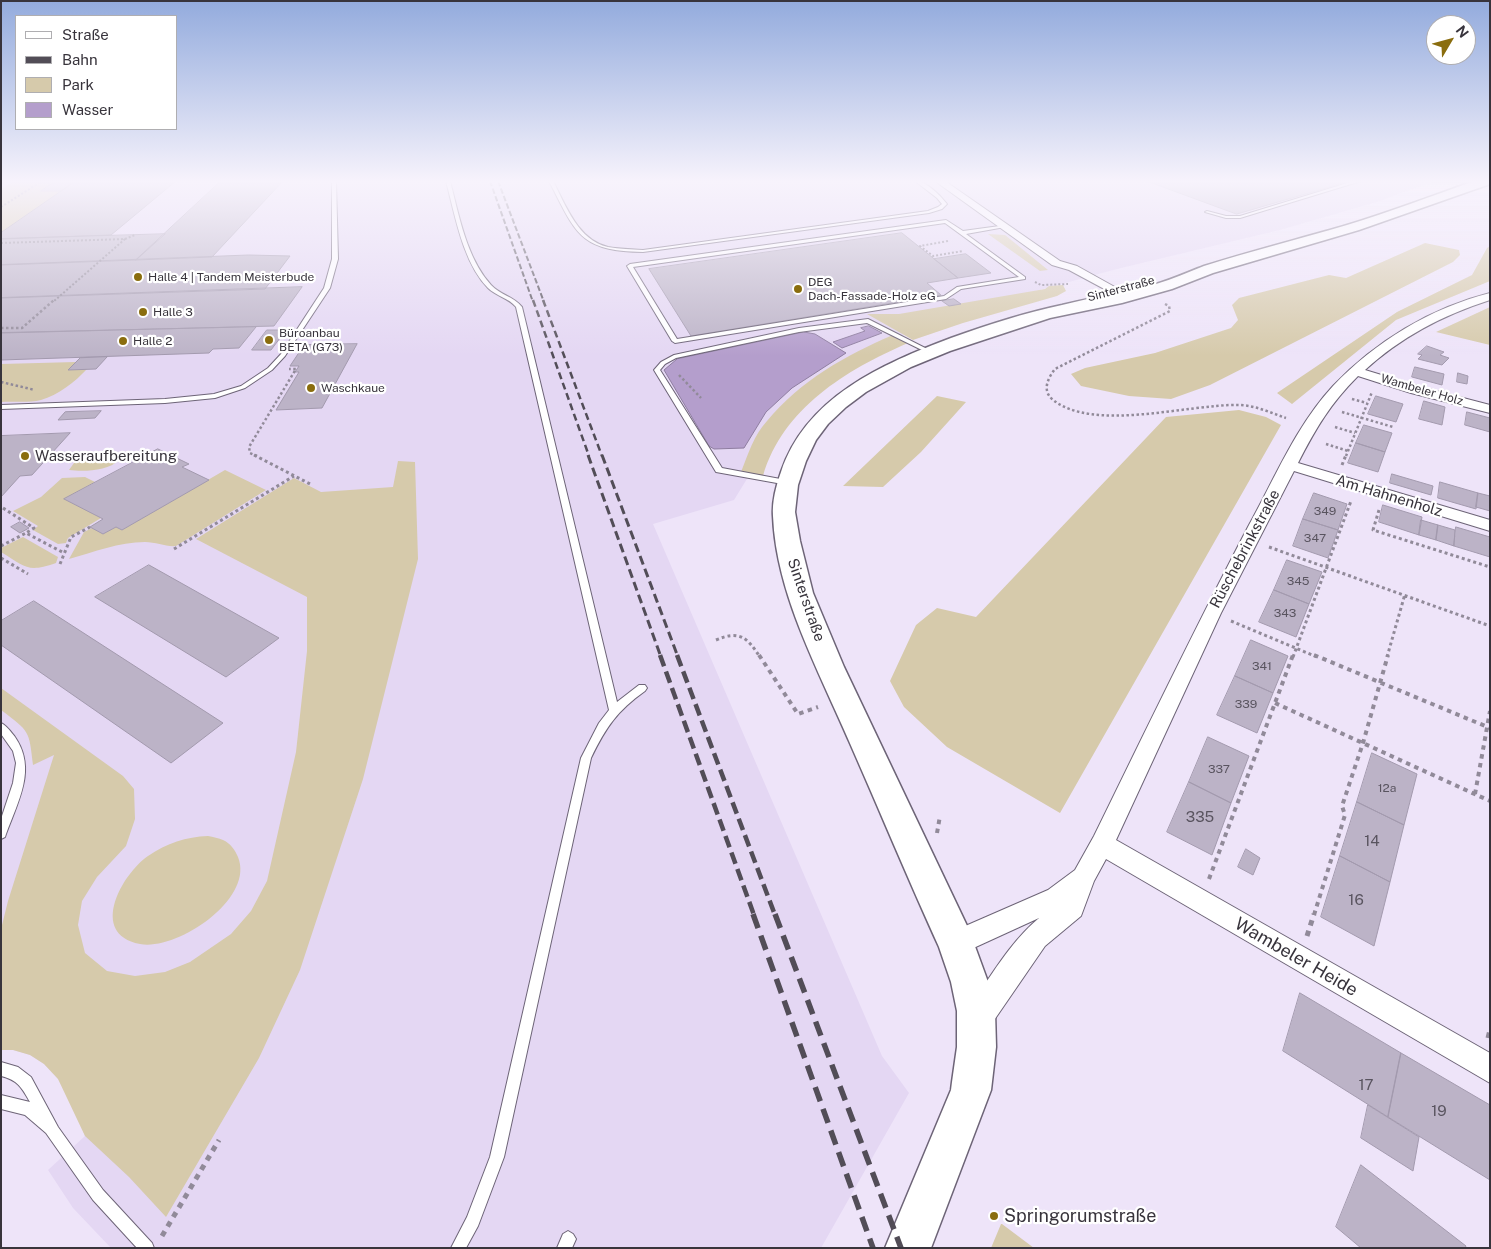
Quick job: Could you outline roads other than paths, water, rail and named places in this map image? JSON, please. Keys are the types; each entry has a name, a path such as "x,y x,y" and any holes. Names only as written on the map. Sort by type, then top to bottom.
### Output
{"street":[{"path":"1021,239 1056,263 1073,268 1111,295"},
{"name":"Sinterstraße","path":"956,943 824,652 793,571 784,514 788,483 798,454 812,430 831,408 870,380 903,364 971,338 1111,295 1192,277 1208,270 1312,239"},
{"path":"1056,263 1061,270 1111,295"},
{"name":"Rüschebrinkstraße","path":"977,1020 1036,937 1072,908 1084,877 1102,844 1212,613 1310,424 1321,408 1355,371 1387,344 1443,313 1490,296"},
{"name":"Wambeler Holz","path":"1355,371 1416,390 1490,409"},
{"name":"Am Hahnenholz","path":"1289,465 1490,526"},
{"name":"Wambeler Heide","path":"1102,844 1490,1069"},
{"name":"Rüschebrinkstraße","path":"956,943 1057,898 1084,877"},
{"path":"908,1248 971,1090 975,1068 977,1020 968,973 956,943"}],"lane":[{"path":"1,407 165,401 215,396 243,387 270,369 283,355 327,288 335,259 335,239"},
{"path":"466,239 480,276 493,290 510,297 519,307 614,709"},
{"path":"586,239 604,249 622,252 729,239"},
{"path":"818,239 630,266 675,341 946,297 959,288 1022,278 971,239"},
{"path":"788,483 719,470 658,370 663,363 674,357 800,330 868,321 932,353"},
{"path":"458,1248 473,1221 497,1156 586,758 603,724 614,709 642,688"},
{"path":"1,727 20,755 20,776 1,834"},
{"path":"1,1069 13,1072 26,1082 53,1132 98,1194 153,1244"},
{"path":"1,1102 29,1108 53,1132"}],"water":[{"path":"869,326 882,333 842,348 833,342 865,331 861,328"},
{"path":"804,332 815,334 846,353 792,388 766,412 744,448 714,449 709,446 664,370 677,359"}],"railway":[{"path":"511,239 533,302"},
{"path":"520,239 544,302"},
{"path":"533,300 589,456"},
{"path":"543,300 602,456"},
{"path":"588,455 661,657"},
{"path":"602,455 678,657"},
{"path":"660,655 754,915"},
{"path":"677,655 775,915"},
{"path":"753,914 873,1248"},
{"path":"775,914 901,1248"}],"place":[{"name":"Halle 4 | Tandem Meisterbude","path":"138,277"},
{"name":"DEG Dach-Fassade-Holz eG","path":"798,289"},
{"name":"Halle 3","path":"143,312"},
{"name":"Büroanbau BETA (G73)","path":"269,340"},
{"name":"Halle 2","path":"123,341"},
{"name":"Waschkaue","path":"311,388"},
{"name":"Wasseraufbereitung","path":"25,456"},
{"name":"Springorumstraße","path":"994,1216"}]}
